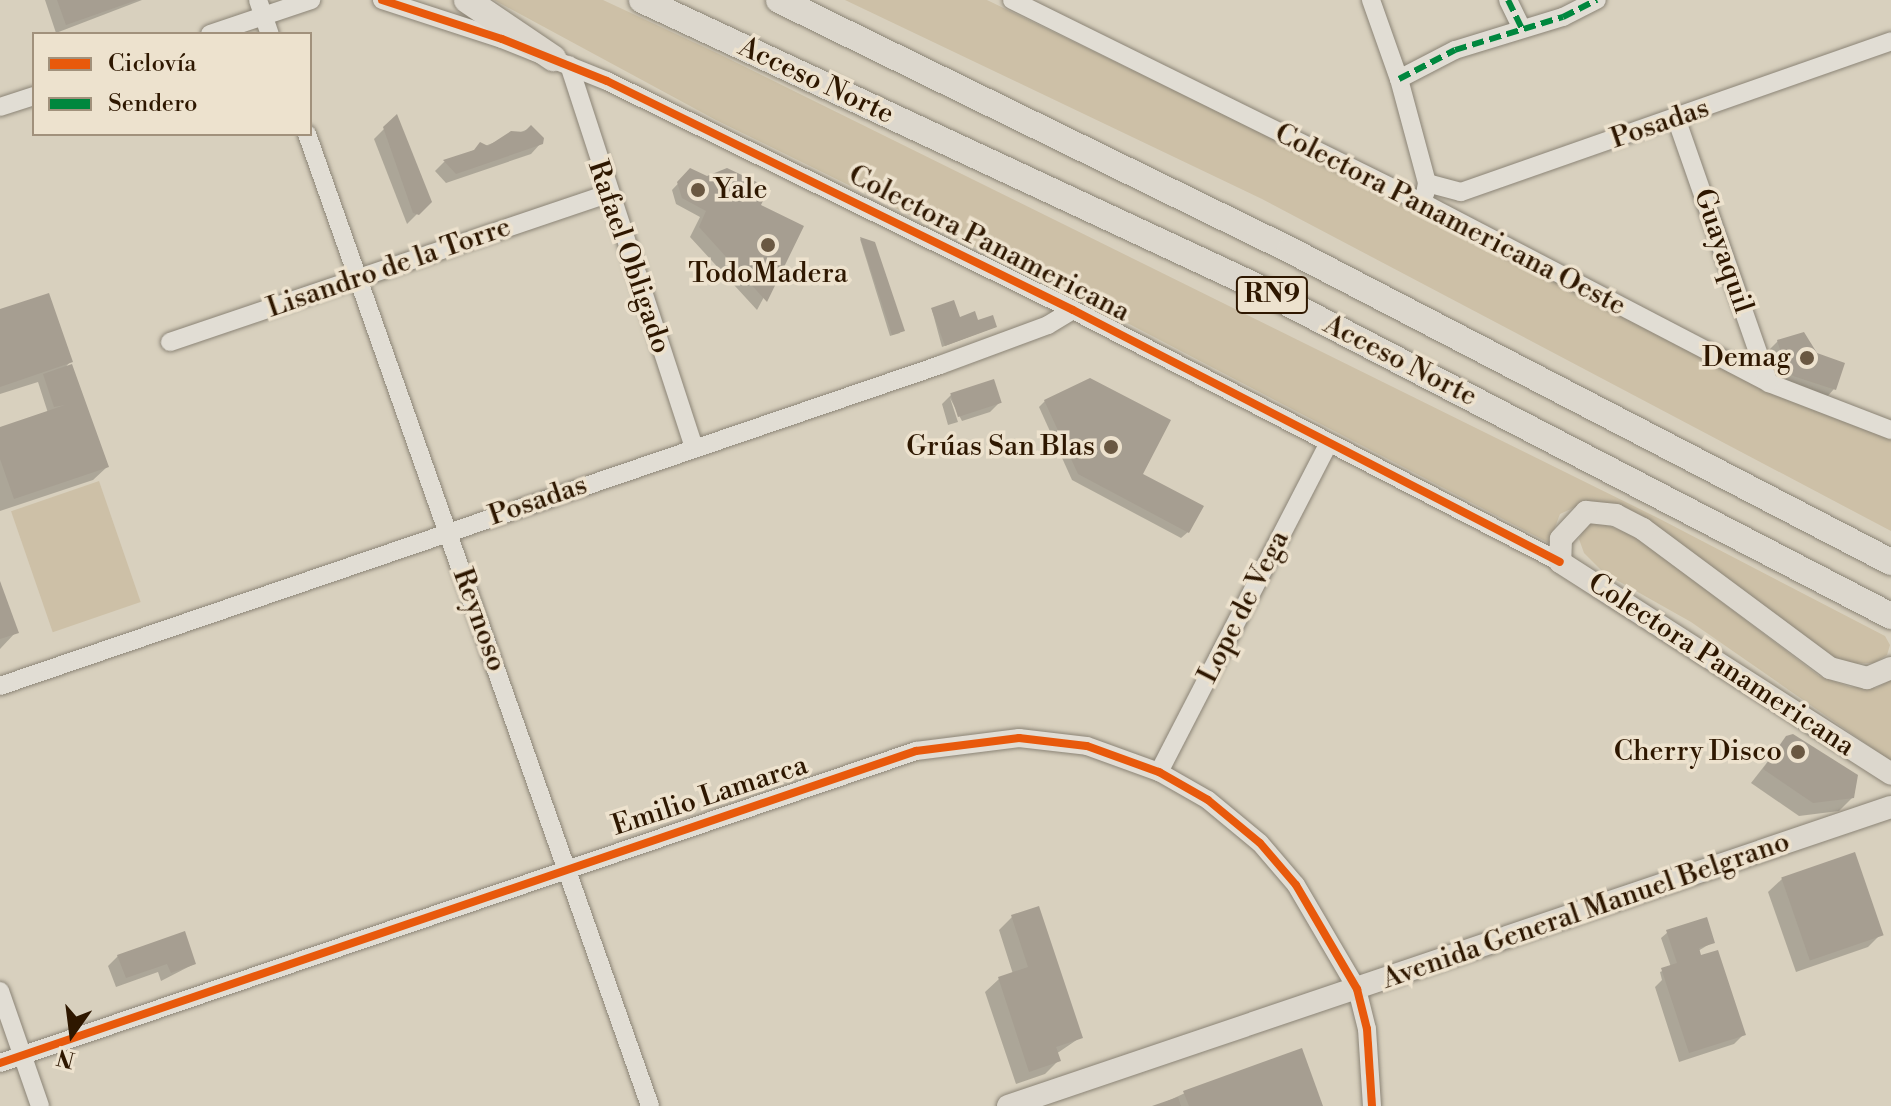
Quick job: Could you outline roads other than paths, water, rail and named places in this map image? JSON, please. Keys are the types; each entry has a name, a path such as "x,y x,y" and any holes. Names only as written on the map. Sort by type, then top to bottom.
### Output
{"highway":[{"path":"467,0 561,62"},
{"name":"Acceso Norte","path":"642,0 1251,284 1891,616"},
{"name":"Acceso Norte","path":"779,0 1290,250 1891,562"}],"main road":[{"path":"1560,562 1561,539 1576,518 1598,512 1616,515 1643,529 1830,668 1867,678 1891,668"},
{"name":"Colectora Panamericana","path":"1560,562 1891,774"},
{"name":"Avenida General Manuel Belgrano","path":"1008,1106 1891,807"}],"street":[{"path":"214,32 260,8 311,0"},
{"name":"Colectora Panamericana","path":"382,0 561,62 1073,310 1560,562"},
{"name":"Colectora Panamericana Oeste","path":"1012,0 1423,205 1769,383 1891,430"},
{"path":"1371,0 1399,79 1427,183 1423,205"},
{"path":"1508,0 1522,29"},
{"path":"1399,79 1455,50 1522,29 1597,0"},
{"path":"260,8 269,32"},
{"name":"Posadas","path":"1427,183 1461,192 1891,41"},
{"name":"Rafael Obligado","path":"561,62 694,448"},
{"path":"0,107 32,97"},
{"name":"Guayaquil","path":"1676,118 1769,383"},
{"name":"Reynoso","path":"308,136 568,866 650,1106"},
{"name":"Lisandro de la Torre","path":"170,342 608,194"},
{"name":"Posadas","path":"0,686 940,365 1048,325 1073,310"},
{"name":"Lope de Vega","path":"1159,772 1329,443"},
{"name":"Emilio Lamarca","path":"0,1063 568,866 944,745 1052,740 1087,746 1159,772 1208,800 1260,843 1296,885 1357,989 1367,1029 1372,1106"},
{"path":"0,991 40,1106"}],"place":[{"name":"Yale","path":"698,190"},
{"name":"TodoMadera","path":"768,245"},
{"name":"Demag","path":"1807,358"},
{"name":"Grúas San Blas","path":"1111,447"},
{"name":"Cherry Disco","path":"1798,752"}]}
